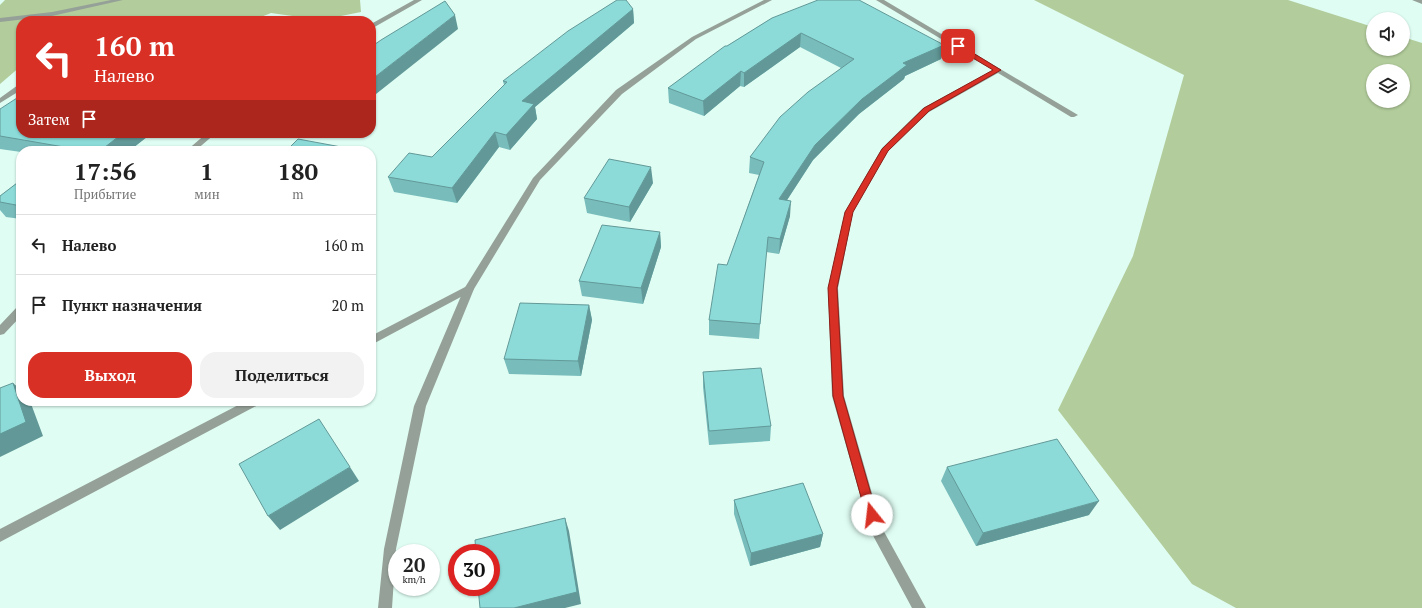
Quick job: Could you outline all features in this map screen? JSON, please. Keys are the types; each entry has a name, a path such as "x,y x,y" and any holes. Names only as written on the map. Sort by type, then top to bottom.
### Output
{"street":[{"path":"35,16 52,14 120,0"},
{"path":"376,24 419,0"},
{"path":"386,608 390,549 420,406 469,289 537,178 619,92 694,38 769,0"},
{"path":"879,0 1074,115"},
{"path":"1415,0 1422,2"},
{"path":"0,20 16,18"},
{"path":"919,608 876,530 838,396 833,288 849,212 885,150 926,110 998,70"},
{"path":"0,101 16,91"},
{"path":"196,146 206,138"},
{"path":"376,337 469,289"},
{"path":"0,331 16,315"},
{"path":"0,536 247,406"}],"green space":[{"path":"5,0 360,0 361,12 341,16 292,16 271,13 264,16 16,16 16,70 0,84 0,5"},
{"path":"1034,0 1288,0 1366,25 1366,56 1410,56 1410,39 1422,43 1422,608 1236,608 1192,584 1058,410 1133,256 1184,75"}],"building":[{"path":"617,0 626,0 633,9 522,101 534,104 506,135 495,132 452,188 388,177 409,153 432,157 507,82 503,81 568,31"},
{"path":"818,0 859,0 944,45 903,63 907,65 862,99 815,145 779,199 791,201 780,239 768,237 760,324 709,320 718,264 727,265 764,162 750,157 780,117 808,92 854,59 801,33 744,73 741,71 703,101 668,88 725,46 772,18"},
{"path":"445,1 455,15 376,76 376,44"},
{"path":"16,99 16,138 117,138 106,146 58,146 0,136 0,109"},
{"path":"298,139 336,146 291,146"},
{"path":"609,159 651,167 629,207 584,198"},
{"path":"16,184 16,205 0,202 0,196"},
{"path":"602,225 660,232 641,288 579,281"},
{"path":"520,303 589,305 578,361 504,359"},
{"path":"761,368 771,426 709,431 703,372"},
{"path":"13,383 16,392 16,406 21,406 26,422 0,434 0,388"},
{"path":"319,419 350,467 268,516 239,464"},
{"path":"1057,439 1099,501 983,533 947,467"},
{"path":"803,483 823,534 751,553 734,500"},
{"path":"565,518 577,592 514,608 480,608 479,596 500,596 500,544 475,544 475,540"}],"route":[{"path":"872,515 838,396 833,288 849,212 885,150 926,110 998,70 958,46"}]}
